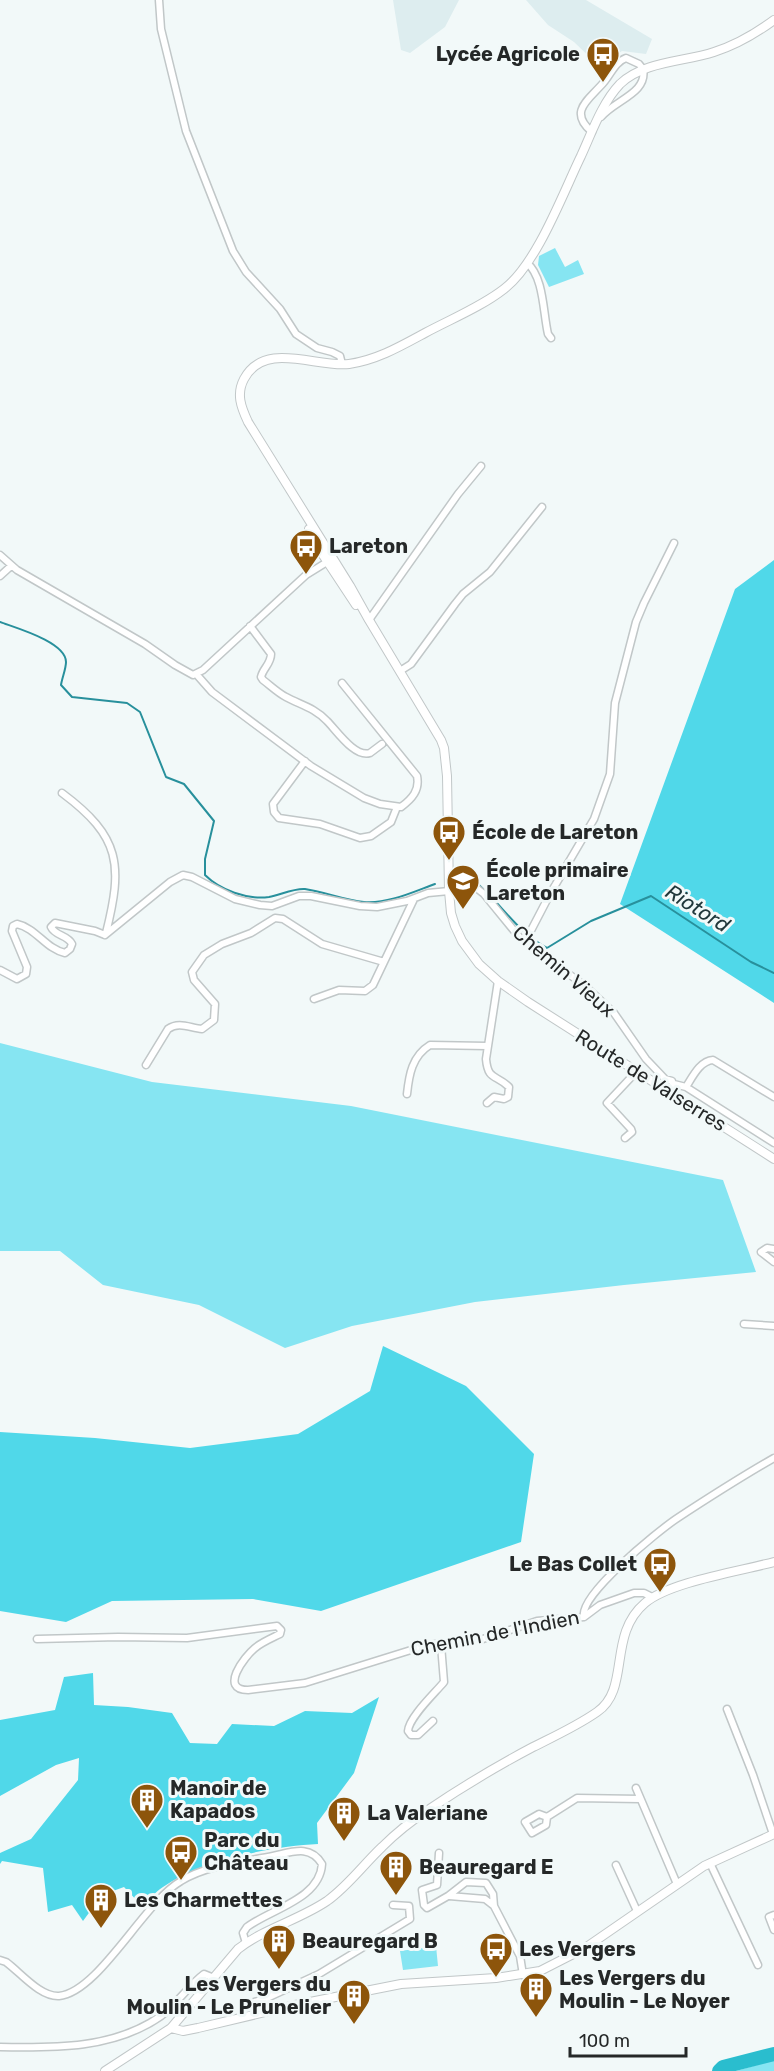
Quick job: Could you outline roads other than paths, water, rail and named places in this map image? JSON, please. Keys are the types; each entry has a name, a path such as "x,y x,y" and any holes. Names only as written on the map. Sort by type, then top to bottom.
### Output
{"street":[{"path":"159,0 161,29 186,131 233,251 246,272 279,309 296,334 317,348 340,356 342,364"},
{"path":"369,620 349,595 242,409 240,400 242,382 253,368 269,358 285,358 330,365 362,362 474,307 504,289 527,263 592,132 615,91 628,78 643,69 693,58 730,46 774,20"},
{"path":"592,132 581,118 582,109 622,59 633,60 643,69 643,82 639,88 611,107 597,123"},
{"path":"527,263 534,268 543,300 548,334 551,338"},
{"path":"369,620 480,466"},
{"path":"400,671 411,664 459,599 490,572 542,507"},
{"path":"527,938 597,811 610,774 615,703 636,622 674,543"},
{"path":"0,555 11,566 145,644 189,674 197,675 212,692 305,761 364,798 397,807 405,804 414,795 417,776 342,683"},
{"path":"328,558 350,586 369,620"},
{"path":"197,675 306,575 328,558"},
{"path":"0,576 11,566"},
{"name":"Route de Valserres","path":"369,620 444,748 447,776 449,889 455,926 478,964 528,1002 774,1159"},
{"path":"250,626 271,654 270,662 261,674 263,680 283,695 309,706 322,716 341,738 361,753 367,754 382,744"},
{"path":"305,761 273,804 274,812 279,818 325,825 360,838 371,836 386,827 391,822 397,807"},
{"path":"0,970 18,979 26,974 27,967 12,931 13,926 17,924 24,925 54,949 65,952 70,950 72,944 70,940 53,932 51,927 55,923 105,935 116,890 114,858 96,821 62,794"},
{"name":"Chemin Vieux","path":"105,935 170,882 183,875 192,877 235,899 272,906 299,896 310,896 376,907 428,893 475,887 527,938 614,1013 638,1049 665,1079 674,1084 681,1084 774,1143"},
{"path":"314,999 339,990 365,991 373,985 415,897"},
{"path":"146,1065 168,1029 179,1024 202,1029 214,1020 214,1004 194,980 192,972 196,964 204,955 222,944 251,933 275,918 283,919 322,944 384,962"},
{"path":"487,1103 494,1096 504,1100 508,1097 509,1087 487,1071 486,1059 498,981"},
{"path":"407,1094 409,1075 417,1055 430,1045 488,1046"},
{"path":"686,1087 702,1064 709,1059 774,1096"},
{"path":"625,1138 632,1132 631,1130 607,1103 636,1072"},
{"path":"658,1085 665,1079"},
{"path":"672,1094 674,1084"},
{"path":"774,1249 767,1248 761,1252 774,1262"},
{"path":"744,1324 774,1326"},
{"path":"584,1617 584,1608 593,1594 624,1562 675,1520 774,1458"},
{"path":"105,2071 171,2028 232,1955 246,1943 314,1909 332,1897 350,1882 380,1848 402,1828 488,1771 588,1718 606,1705 614,1693 621,1643 627,1628 635,1612 652,1597 679,1586 774,1562"},
{"name":"Chemin de l'Indien","path":"37,1639 187,1638 277,1626 281,1630 280,1634 253,1649 234,1677 234,1682 242,1690 305,1683 427,1646 483,1640 537,1621 584,1617 600,1605 634,1593 644,1593 652,1597"},
{"path":"433,1721 418,1735 411,1735 408,1731 408,1726 413,1719 444,1682 441,1645"},
{"path":"171,2028 183,2031 401,1984 523,1975 540,1971 569,1957 710,1863 773,1834 728,1709"},
{"path":"636,1788 677,1884"},
{"path":"547,1816 577,1798 640,1799"},
{"path":"0,1960 6,1962 46,1994 59,1996 70,1993 115,1953 159,1899 181,1881 209,1869 289,1852 307,1850 313,1853 322,1864 321,1872 314,1885 291,1902 247,1927 243,1933 246,1943"},
{"path":"439,1853 437,1886 422,1890 424,1905 427,1908 466,1882 486,1883 493,1894 494,1906 520,1956 523,1975"},
{"path":"710,1863 758,1965"},
{"path":"616,1865 637,1911"},
{"path":"448,1896 485,1899 494,1906"},
{"path":"242,2017 245,2005 267,1998 319,1974 410,1919 409,1906 393,1905"},
{"path":"774,1915 769,1917 774,1930"},
{"path":"0,2047 39,2048 106,2041 121,2037 162,2015 204,1974 214,1978"}],"waterway":[{"name":"Riotord","path":"0,622 28,632 58,648 66,662 61,685 72,697 127,703 140,712 166,777 184,784 214,821 205,859 205,875 218,885 234,893 261,898 305,889 357,901 373,902 400,897 435,884"},
{"name":"Riotord","path":"459,872 478,884 520,928 547,948 591,921 651,896 751,962 774,973"},
{"path":"719,2071 723,2067 774,2054"}],"place":[{"name":"Lycée Agricole","path":"603,83"},
{"name":"Lareton","path":"306,575"},
{"name":"École de Lareton","path":"449,861"},
{"name":"École primaire Lareton","path":"463,910"},
{"name":"Le Bas Collet","path":"660,1593"},
{"name":"Manoir de Kapados","path":"147,1829"},
{"name":"La Valeriane","path":"344,1842"},
{"name":"Parc du Château","path":"181,1881"},
{"name":"Beauregard E","path":"396,1896"},
{"name":"Les Charmettes","path":"101,1929"},
{"name":"Beauregard B","path":"279,1970"},
{"name":"Les Vergers","path":"496,1978"},
{"name":"Les Vergers du Moulin - Le Noyer","path":"536,2018"},
{"name":"Les Vergers du Moulin - Le Prunelier","path":"354,2025"}]}
